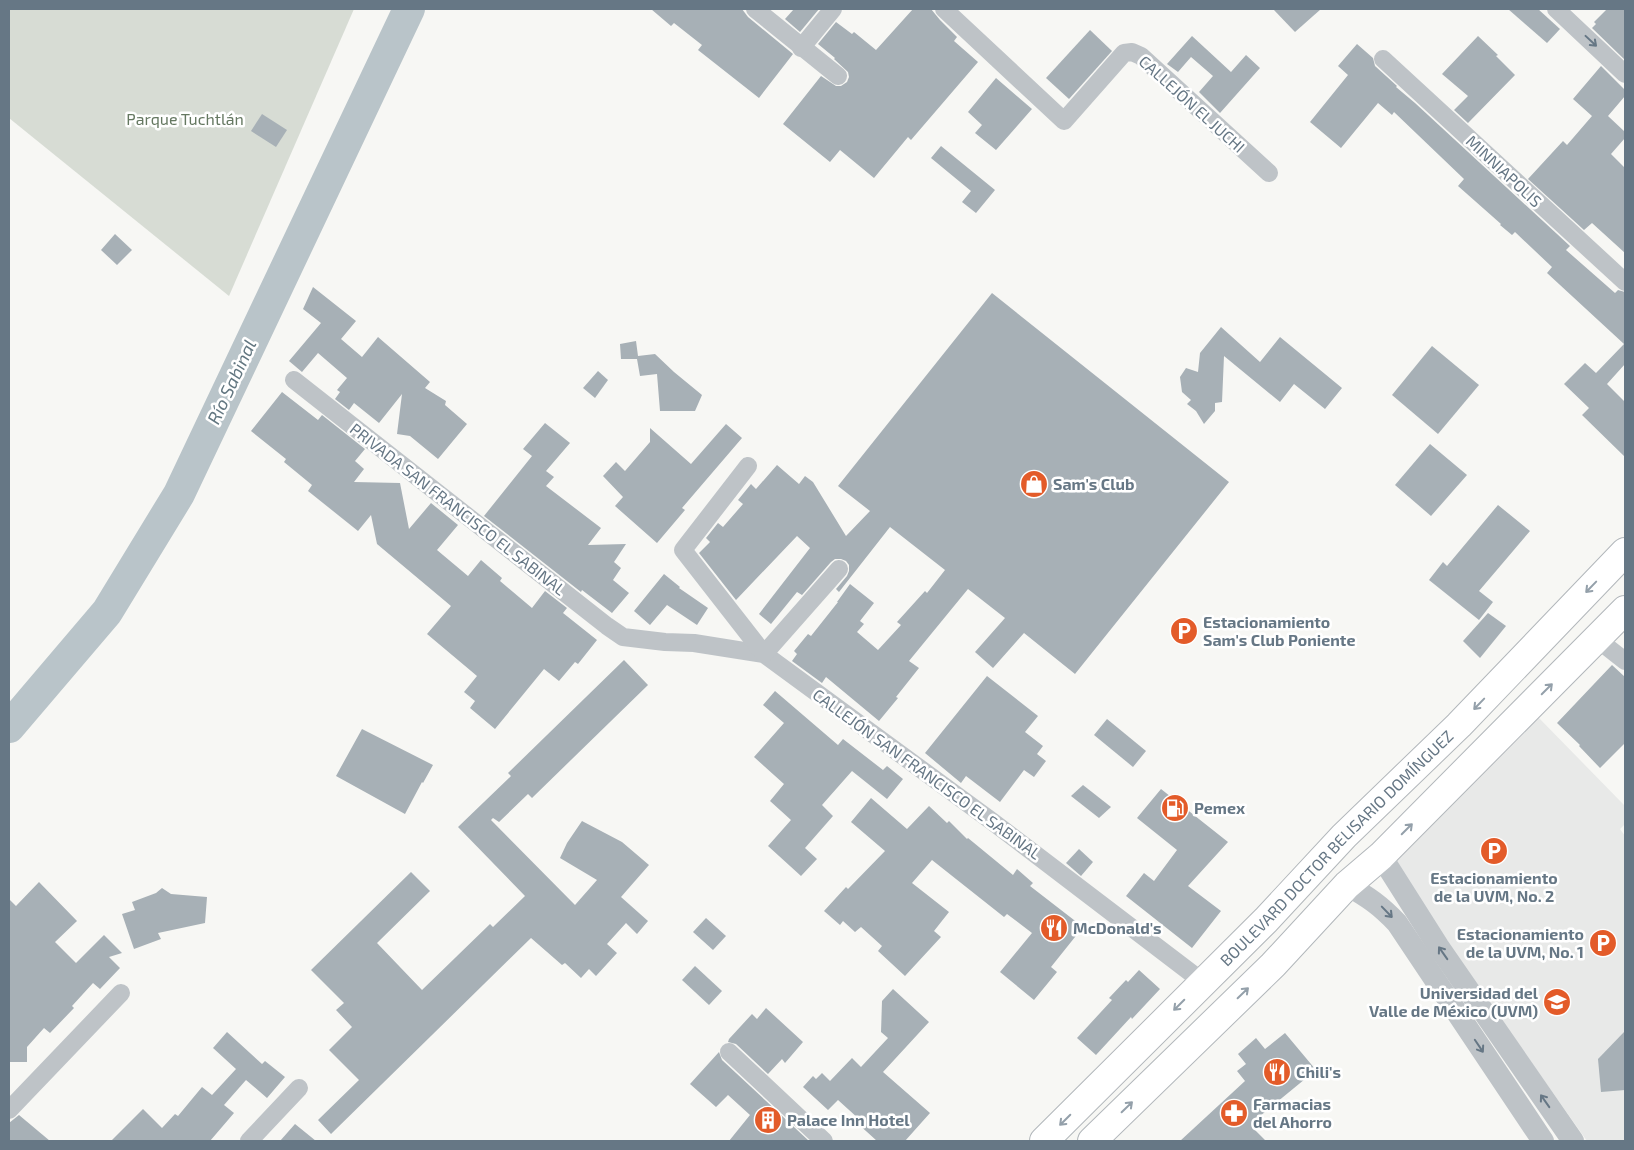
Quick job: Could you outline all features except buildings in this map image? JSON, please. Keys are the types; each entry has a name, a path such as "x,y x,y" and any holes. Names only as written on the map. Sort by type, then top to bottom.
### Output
{"main road":[{"name":"BOULEVARD DOCTOR BELISARIO DOMÍNGUEZ","path":"1044,1141 1266,920 1344,836 1459,724 1625,552"},
{"name":"BOULEVARD DOCTOR BELISARIO DOMÍNGUEZ","path":"1092,1141 1272,964 1347,885 1381,856 1625,610"}],"street":[{"path":"754,9 838,76"},
{"path":"801,48 833,9"},
{"name":"CALLEJÓN EL JUCHI","path":"944,9 1064,121 1124,53 1132,52 1141,56 1269,173"},
{"path":"1556,9 1625,74"},
{"name":"MINNIAPOLIS","path":"1383,59 1625,282"},
{"name":"PRIVADA SAN FRANCISCO EL SABINAL","path":"294,380 623,637"},
{"path":"748,466 682,550 764,654 839,569"},
{"name":"CALLEJÓN SAN FRANCISCO EL SABINAL","path":"623,637 694,643 764,654 1001,828 1202,982"},
{"path":"1598,639 1625,661"},
{"path":"1381,856 1438,946 1574,1141"},
{"path":"1347,885 1373,900 1397,923 1543,1141"},
{"path":"9,1110 122,993"},
{"path":"728,1052 824,1141"},
{"path":"249,1141 299,1088"}],"shaded area":[{"name":"Universidad del Valle de México (UVM)","path":"1538,717 1625,806 1625,824 1620,829 1625,836 1625,1141 1587,1141 1391,864"}],"green space":[{"name":"Parque Tuchtlán","path":"9,9 354,9 229,296 9,118"}],"waterway":[{"name":"Río Sabinal","path":"9,727 107,612 179,494 409,9"}],"place":[{"name":"Sam's Club","path":"1034,484"},
{"name":"Estacionamiento Sam's Club Poniente","path":"1184,631"},
{"name":"Pemex","path":"1175,808"},
{"name":"Estacionamiento de la UVM, No. 2","path":"1494,851"},
{"name":"McDonald's","path":"1054,928"},
{"name":"Estacionamiento de la UVM, No. 1","path":"1603,943"},
{"name":"Universidad del Valle de México (UVM)","path":"1557,1002"},
{"name":"Chili's","path":"1277,1072"},
{"name":"Farmacias del Ahorro","path":"1234,1113"},
{"name":"Palace Inn Hotel","path":"768,1120"}]}
